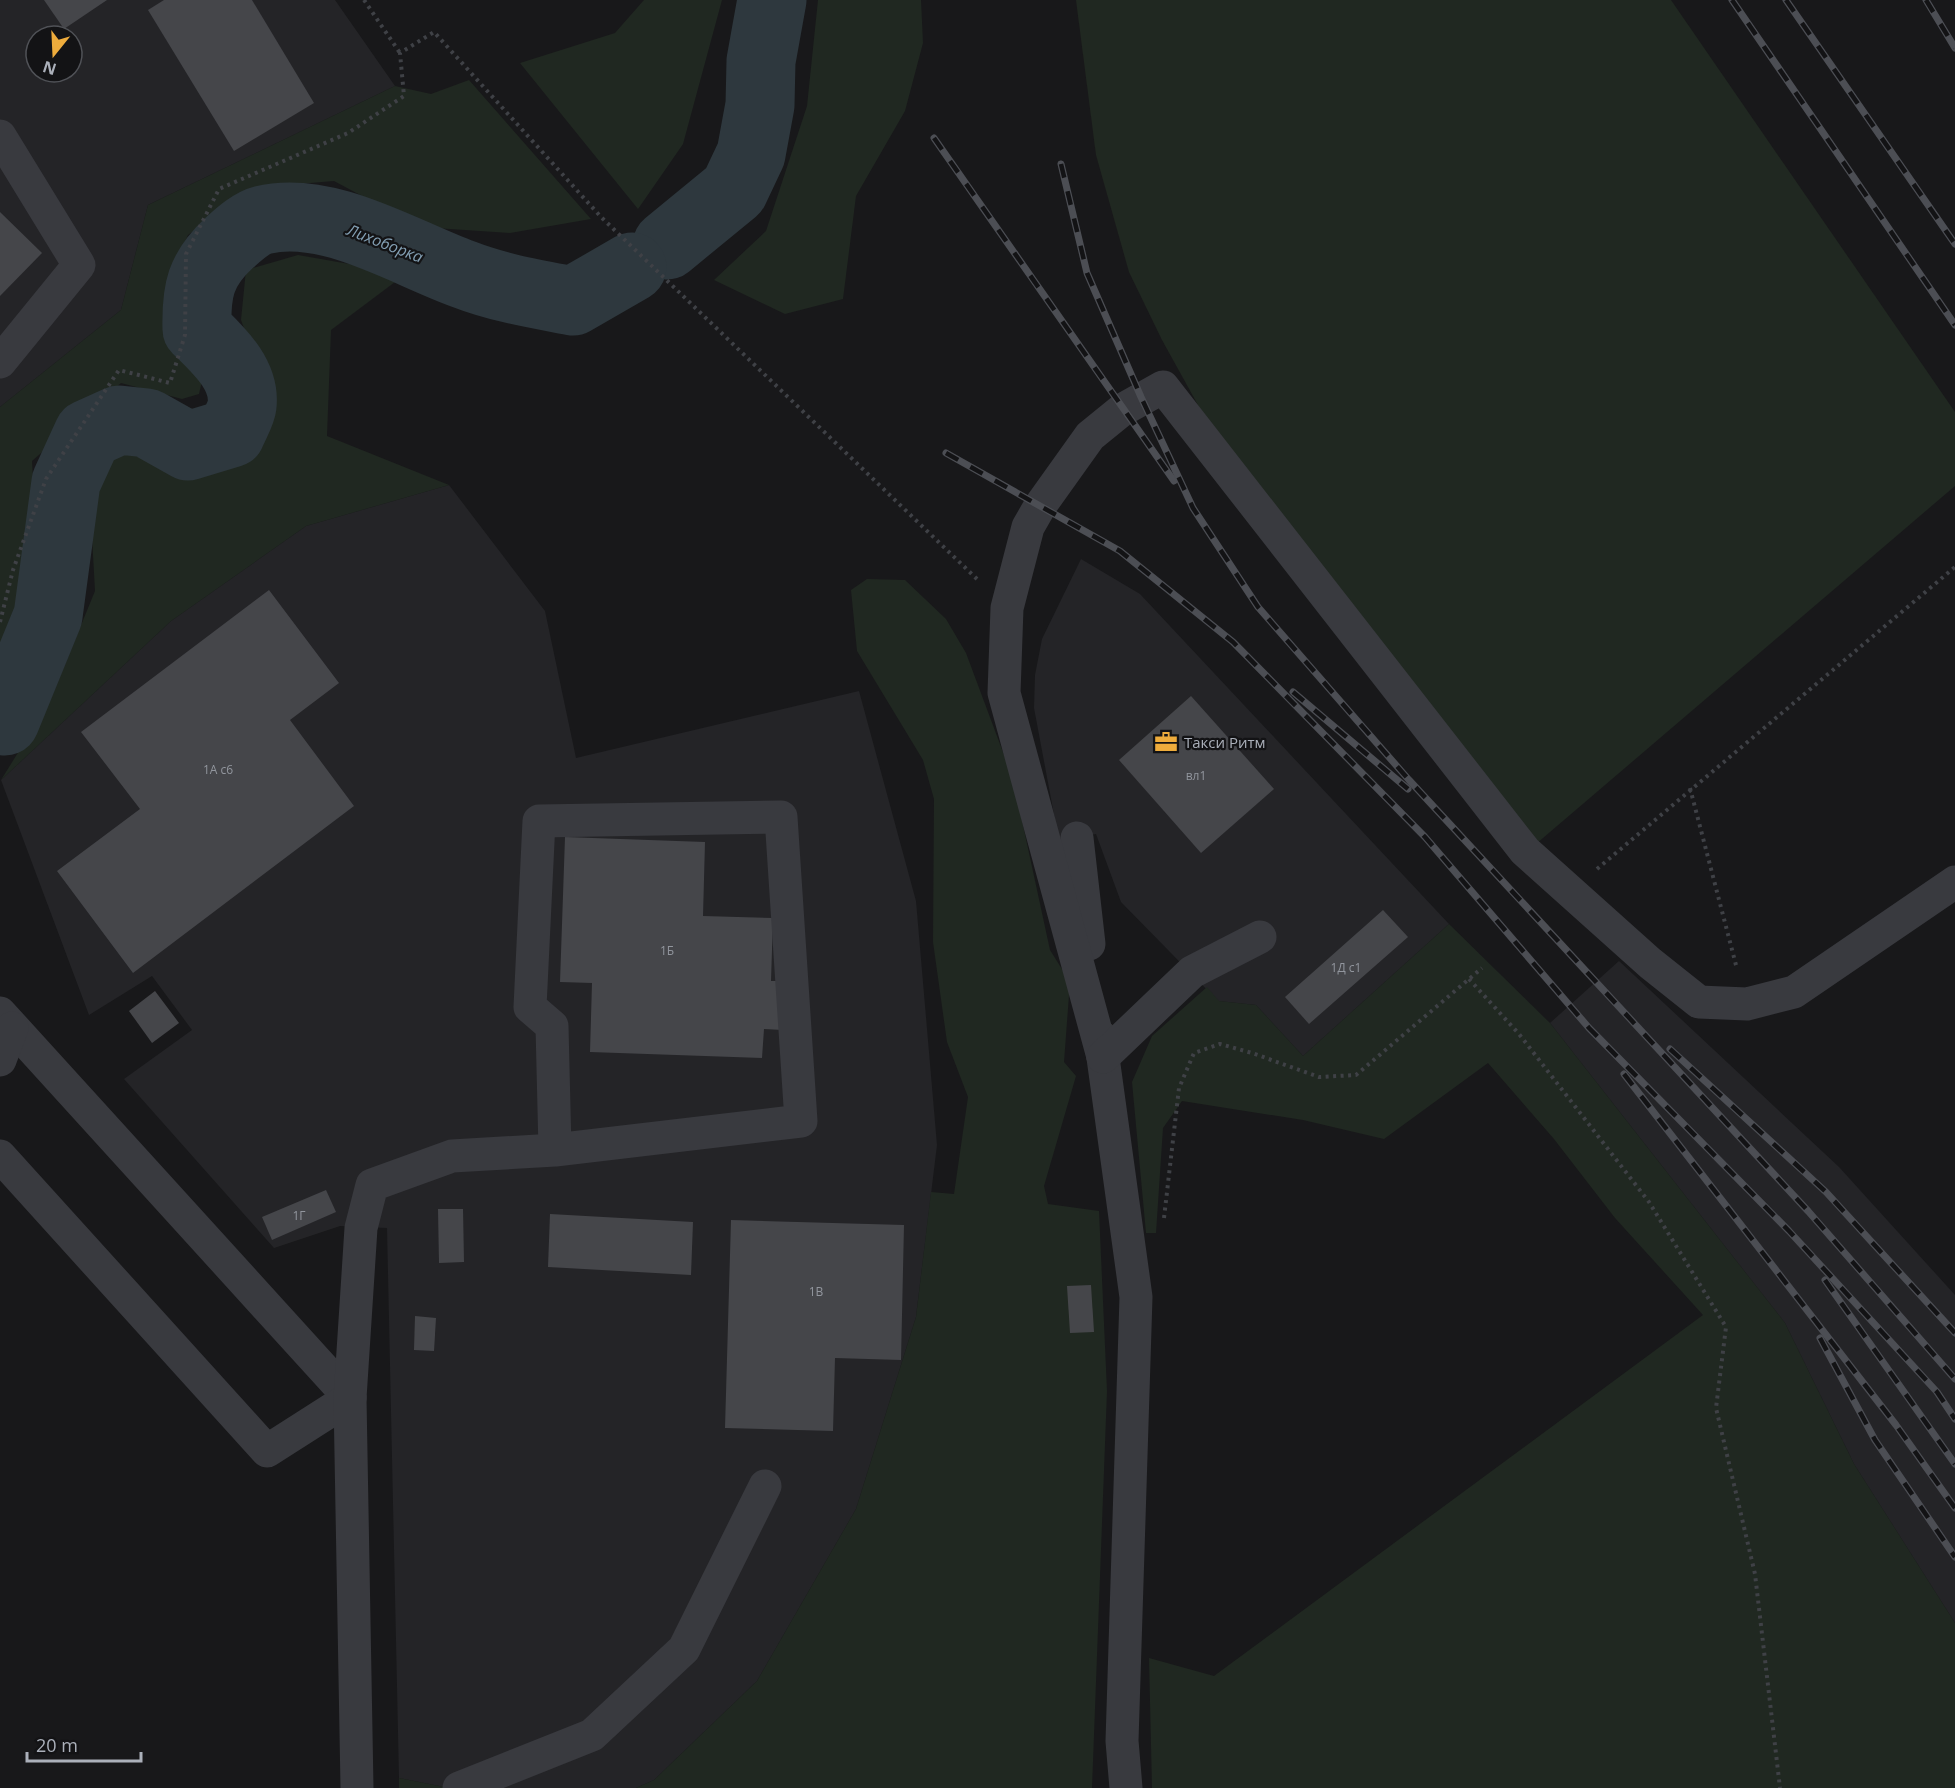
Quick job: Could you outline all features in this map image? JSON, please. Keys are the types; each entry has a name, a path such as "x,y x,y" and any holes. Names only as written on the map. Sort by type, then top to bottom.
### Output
{"lane":[{"path":"0,136 79,265 0,362"},
{"path":"1102,1058 1004,693 1007,608 1028,527 1040,506 1090,436 1122,410 1163,387 1525,851 1650,963 1699,1002 1747,1004 1794,992 1955,882"},
{"path":"357,1788 350,1398 361,1228 372,1185 452,1156 555,1150 801,1121 781,817 539,821 530,1007 552,1026 555,1150"},
{"path":"1077,838 1102,1058 1136,1297 1122,1741 1126,1788"},
{"path":"1102,1058 1191,972 1260,937"},
{"path":"0,1060 6,1020"},
{"path":"6,1020 350,1398"},
{"path":"0,1156 267,1451 350,1398"},
{"path":"459,1788 592,1735 684,1649 765,1486"}],"path":[{"path":"0,622 13,570 46,478 119,370 170,383 185,335 186,254 219,189 348,132 404,96 400,54 364,0"},
{"path":"400,54 434,32 601,217 1007,608"},
{"path":"1594,872 1690,788 1955,567"},
{"path":"1690,788 1747,1004"},
{"path":"1164,1219 1179,1088 1194,1053 1220,1044 1319,1077 1356,1075 1482,968"},
{"path":"1469,979 1519,1034 1649,1202 1726,1327 1716,1408 1755,1574 1780,1788"}],"shaded area":[{"path":"0,0 335,0 395,86 148,205 121,310 0,407"},
{"path":"644,0 722,0 683,144 638,209 520,63 615,33"},
{"path":"818,0 921,0 923,43 905,111 856,196 843,299 785,314 714,280 766,231 807,106"},
{"path":"1076,0 1671,0 1955,412 1955,486 1536,844 1219,443 1162,340 1129,272 1096,155"},
{"path":"469,80 591,219 510,233 420,227 334,181 252,188 188,235 168,278 170,337 204,372 199,394 182,399 121,383 32,461 40,602 7,645 0,643 0,407 121,310 148,205 395,86 431,94"},
{"path":"298,255 355,265 399,279 331,330 327,436 449,485 306,526 171,621 1,780 50,701 95,591 89,482 126,438 195,460 236,447 268,393 241,320 246,270"},
{"path":"449,485 545,611 576,758 859,691 916,901 937,1145 916,1317 856,1509 757,1681 654,1780 636,1788 449,1788 399,1778 387,1228 340,1226 274,1248 124,1079 192,1030 152,976 89,1015 1,780 171,621 306,526"},
{"path":"1081,559 1140,594 1449,924 1303,1056 1256,1005 1218,1001 1121,902 1096,834 1059,841 1034,708 1035,675 1042,639"},
{"path":"867,579 905,580 946,619 966,653 1013,779 1050,950 1070,982 1064,1062 1076,1076 1044,1186 1048,1204 1099,1211 1107,1391 1092,1788 636,1788 654,1780 757,1681 856,1509 916,1317 931,1192 954,1194 968,1097 947,1042 933,942 934,799 923,760 857,651 851,590"},
{"path":"1449,924 1550,1023 1785,1323 1854,1464 1955,1623 1955,1788 1152,1788 1149,1658 1214,1676 1703,1315 1615,1218 1554,1139 1488,1063 1384,1139 1303,1120 1182,1101 1163,1128 1156,1233 1146,1233 1132,1082 1152,1036 1207,987 1219,1001 1256,1005 1303,1056"},
{"path":"1619,961 1839,1167 1955,1295 1955,1623 1854,1464 1785,1323 1550,1023"},
{"path":"399,1778 449,1788 399,1788"}],"building":[{"path":"44,0 107,0 71,24 61,24"},
{"path":"164,0 252,0 314,103 234,151 148,10"},
{"path":"0,212 42,253 0,296"},
{"path":"269,590 339,683 290,720 354,806 133,973 57,871 140,809 81,732"},
{"path":"1191,696 1274,789 1201,853 1119,760"},
{"path":"565,837 705,842 703,916 773,918 771,981 784,981 783,1030 764,1029 762,1058 590,1052 592,983 560,982"},
{"path":"1383,910 1408,937 1309,1024 1285,997"},
{"path":"155,991 179,1023 152,1043 129,1011"},
{"path":"326,1190 336,1212 272,1240 262,1217"},
{"path":"438,1209 463,1209 464,1262 439,1263"},
{"path":"550,1214 693,1222 691,1275 548,1267"},
{"path":"731,1220 904,1225 901,1360 835,1358 833,1431 725,1428"},
{"path":"1091,1285 1094,1332 1070,1333 1067,1286"},
{"path":"415,1316 436,1318 434,1351 414,1350"}],"waterway":[{"name":"Лихоборка","path":"667,245 734,190 751,154 760,105 761,61 772,0"},
{"name":"Лихоборка","path":"5,721 48,616 66,482 88,434 119,420 147,423 188,446 231,433 242,406 242,394 235,373 197,329 198,303 202,282 212,262 229,243 245,230 263,220 288,217 313,219 365,233 477,279 573,301 632,267"}],"railway":[{"path":"1732,0 1955,325"},
{"path":"1786,0 1955,244"},
{"path":"1926,0 1955,48"},
{"path":"934,138 1174,481"},
{"path":"1061,164 1087,273 1141,397 1193,508 1258,607 1409,780 1808,1211 1955,1379"},
{"path":"946,453 1120,551 1233,642 1425,837 1589,1028 1789,1231 1937,1392 1955,1419"},
{"path":"1293,692 1408,789"},
{"path":"1670,1049 1826,1192 1955,1333"},
{"path":"1624,1074 1896,1425 1955,1508"},
{"path":"1825,1280 1955,1464"},
{"path":"1820,1338 1875,1440 1955,1557"}],"place":[{"name":"Такси Ритм","path":"1166,742"}]}
